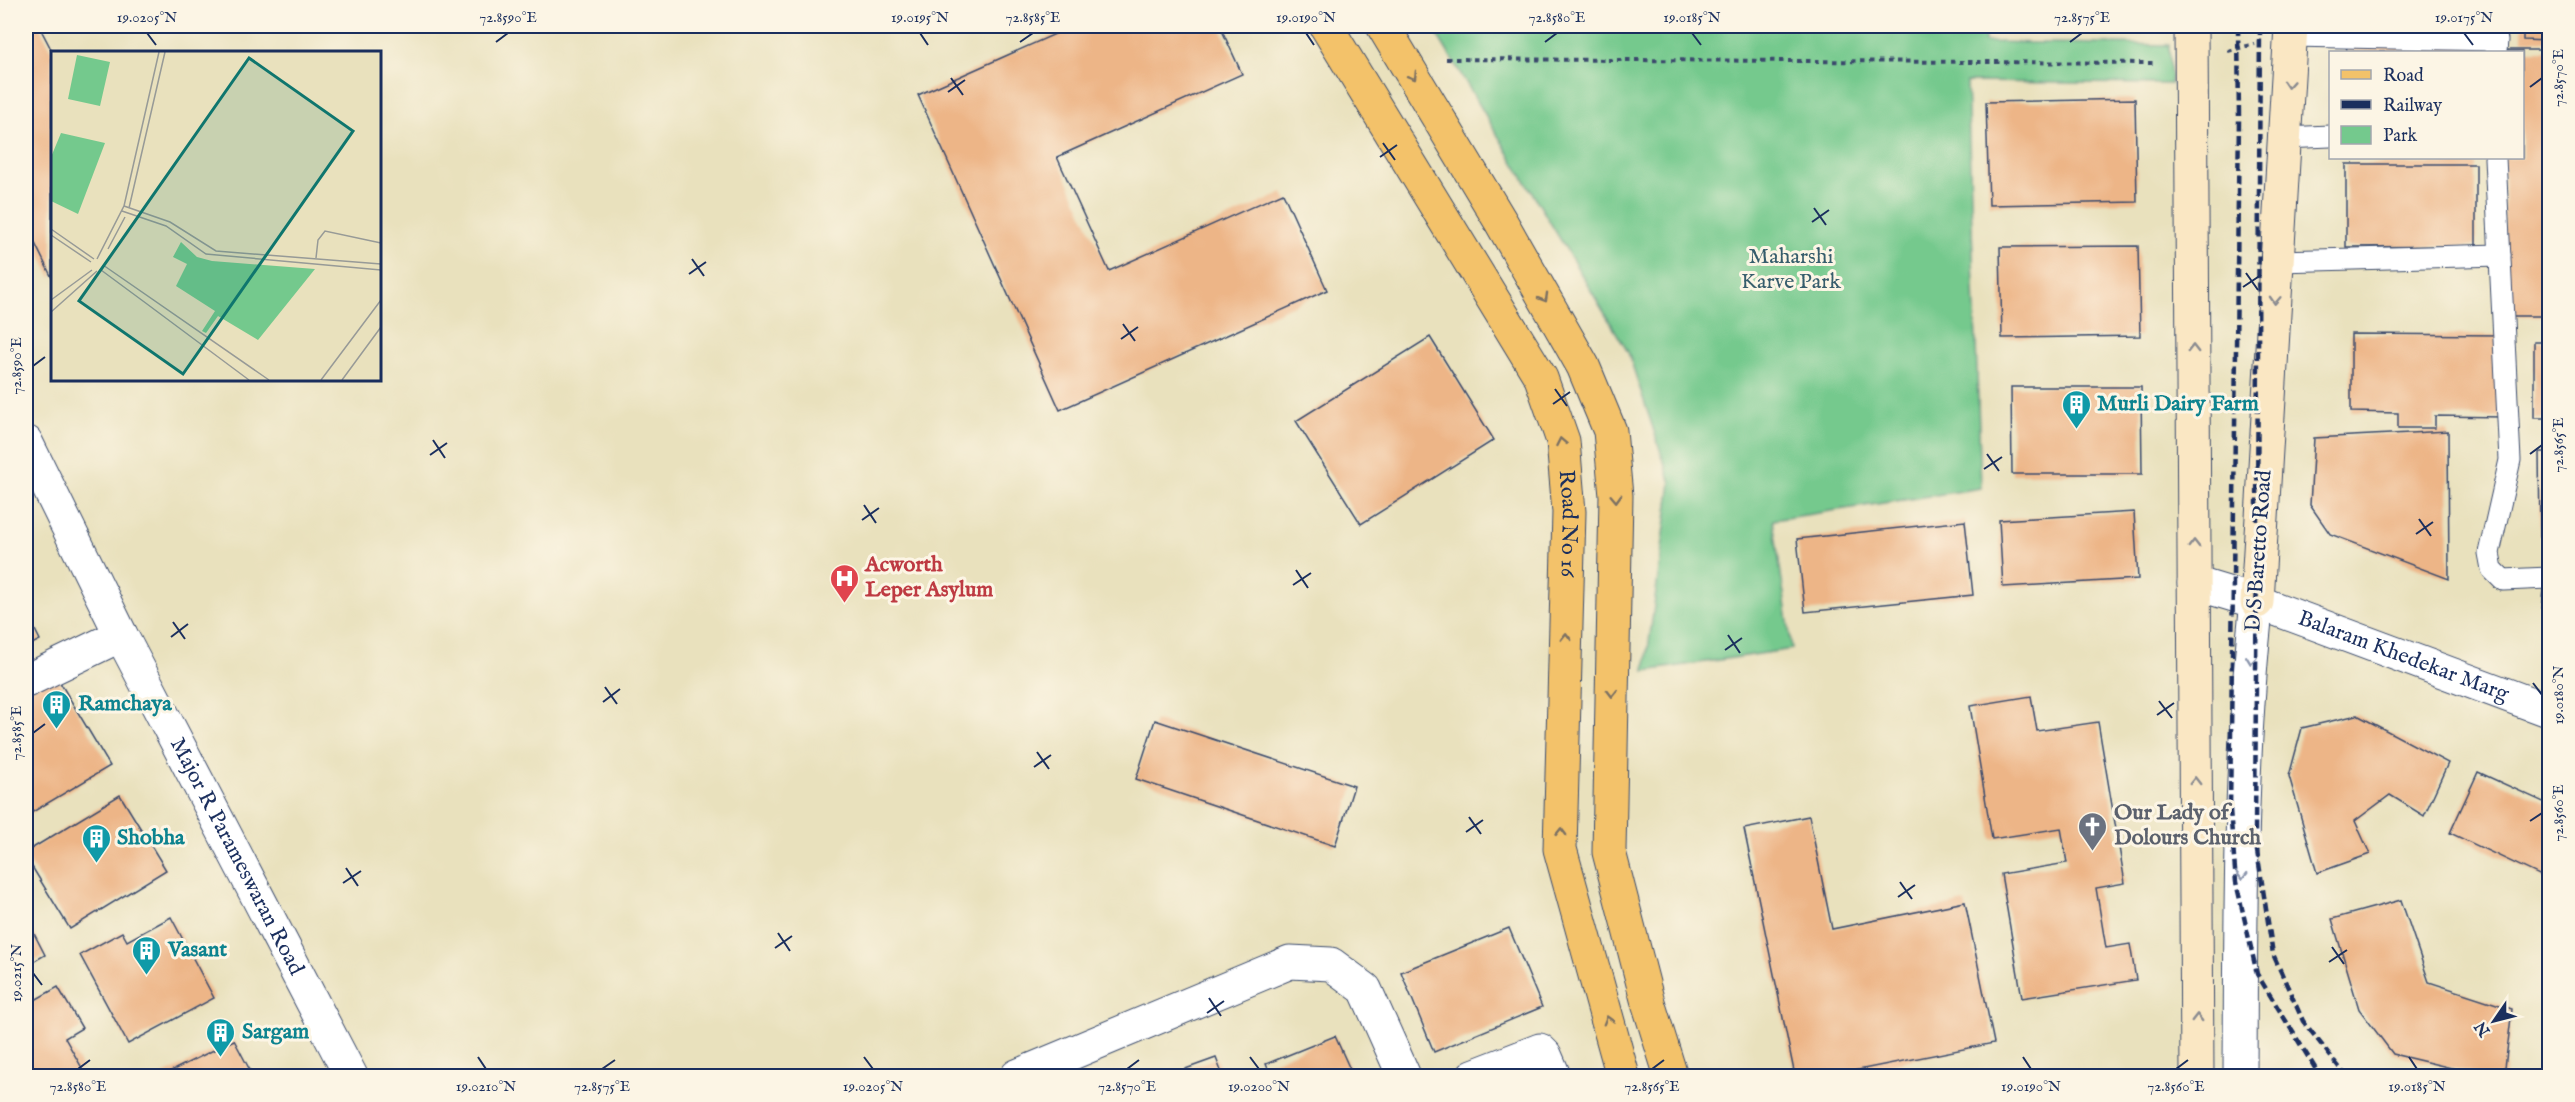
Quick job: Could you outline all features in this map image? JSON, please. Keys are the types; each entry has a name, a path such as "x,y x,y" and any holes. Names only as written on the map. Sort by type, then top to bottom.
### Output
{"main road":[{"name":"Road No 16","path":"1326,26 1541,378 1563,441 1569,512 1560,849 1623,1077"},
{"path":"1383,26 1524,262 1583,366 1610,432 1616,496 1609,852 1647,999 1671,1077"},
{"path":"2191,26 2197,1077"},
{"name":"D S Baretto Road","path":"2258,602 2291,31"},
{"path":"1487,288 1524,262"}],"street":[{"name":"Major R Parameswaran Road","path":"26,442 121,635 351,1077"},
{"name":"Balaram Khedekar Marg","path":"2194,583 2258,602 2550,711"},
{"name":"D S Baretto Road","path":"2240,1077 2242,811 2249,677 2258,602"},
{"path":"26,681 121,635"},
{"path":"1017,1077 1290,962 1331,964 1365,989 1404,1077"},
{"path":"1473,1077 1540,1050 1545,1055 1554,1077"}],"lane":[{"path":"2291,31 2497,40 2496,51"},
{"path":"2285,138 2329,136"},
{"path":"2495,159 2510,460 2489,553 2492,569 2503,580 2550,578"},
{"path":"2277,261 2500,255"}],"path":[{"path":"1402,58 2170,63 2191,60 2291,31"}],"green space":[{"name":"Maharshi Karve Park","path":"1432,26 1984,26 1985,42 2169,45 2171,84 1967,82 1981,488 1773,520 1792,649 1645,671 1671,483 1628,352"}],"building":[{"path":"26,26 39,26 52,51 51,276 26,225"},
{"path":"1073,26 1220,26 1242,74 1057,157 1109,271 1283,193 1327,290 1060,410 918,95"},
{"path":"2001,26 2068,26 2068,27 2001,30"},
{"path":"2523,26 2550,26 2550,41 2523,40"},
{"path":"2482,42 2482,51 2347,51 2346,43"},
{"path":"2550,50 2550,316 2505,316 2504,159 2524,159 2524,51 2503,51"},
{"path":"2135,99 2137,202 1989,205 1986,102"},
{"path":"2346,164 2476,164 2476,246 2346,247"},
{"path":"2138,246 2140,336 2002,338 2000,247"},
{"path":"2351,334 2504,335 2504,417 2435,416 2435,428 2398,428 2398,413 2351,412"},
{"path":"1430,337 1494,440 1361,524 1296,421"},
{"path":"2534,342 2550,342 2550,418 2534,418"},
{"name":"Murli Dairy Farm","path":"2011,387 2141,387 2142,474 2012,474"},
{"path":"2448,431 2449,579 2330,534 2310,505 2314,438"},
{"path":"2539,452 2550,452 2550,537 2540,537"},
{"path":"2134,512 2138,579 2003,587 1999,520"},
{"path":"1965,521 1973,595 1805,612 1797,539"},
{"path":"2545,580 2550,580 2549,632 2542,609"},
{"path":"26,612 40,640 26,647"},
{"name":"Ramchaya","path":"55,674 110,766 26,816 26,692"},
{"name":"Our Lady of Dolours Church","path":"2031,696 2037,731 2098,722 2125,883 2096,888 2106,948 2130,944 2136,980 2022,998 2001,874 2067,863 2061,828 1992,839 1970,706"},
{"path":"2357,715 2448,763 2424,816 2390,795 2355,821 2370,854 2317,873 2289,776 2302,728"},
{"path":"1155,720 1354,786 1335,846 1136,779"},
{"path":"2478,772 2550,805 2550,880 2450,833"},
{"name":"Shobha","path":"120,795 166,870 70,929 26,857 26,852"},
{"path":"1809,816 1832,929 1965,902 1994,1043 1828,1076 1795,1076 1744,829"},
{"path":"2401,900 2429,982 2512,1009 2504,1076 2485,1076 2393,1054 2359,1009 2332,919"},
{"name":"Vasant","path":"171,917 214,998 128,1044 80,955 122,932 127,941"},
{"path":"26,918 45,955 26,966"},
{"path":"1509,928 1542,1007 1434,1052 1401,972"},
{"path":"58,987 82,1028 65,1038 82,1068 67,1076 26,1076 26,1005"},
{"path":"1335,1036 1353,1076 1271,1076 1266,1064"},
{"name":"Sargam","path":"234,1040 253,1076 161,1076"},
{"path":"2549,1051 2550,1076 2540,1076"},
{"path":"1216,1058 1223,1076 1166,1076"}],"railway":[{"path":"2238,26 2239,119 2230,810 2236,882 2257,974 2320,1076"},
{"path":"2260,26 2255,838 2273,954 2303,1021 2346,1076"}],"place":[{"name":"Murli Dairy Farm","path":"2076,430"},
{"name":"Acworth Leper Asylum","path":"844,604"},
{"name":"Ramchaya","path":"57,730"},
{"name":"Our Lady of Dolours Church","path":"2093,852"},
{"name":"Shobha","path":"96,864"},
{"name":"Vasant","path":"147,976"},
{"name":"Sargam","path":"221,1058"}]}
